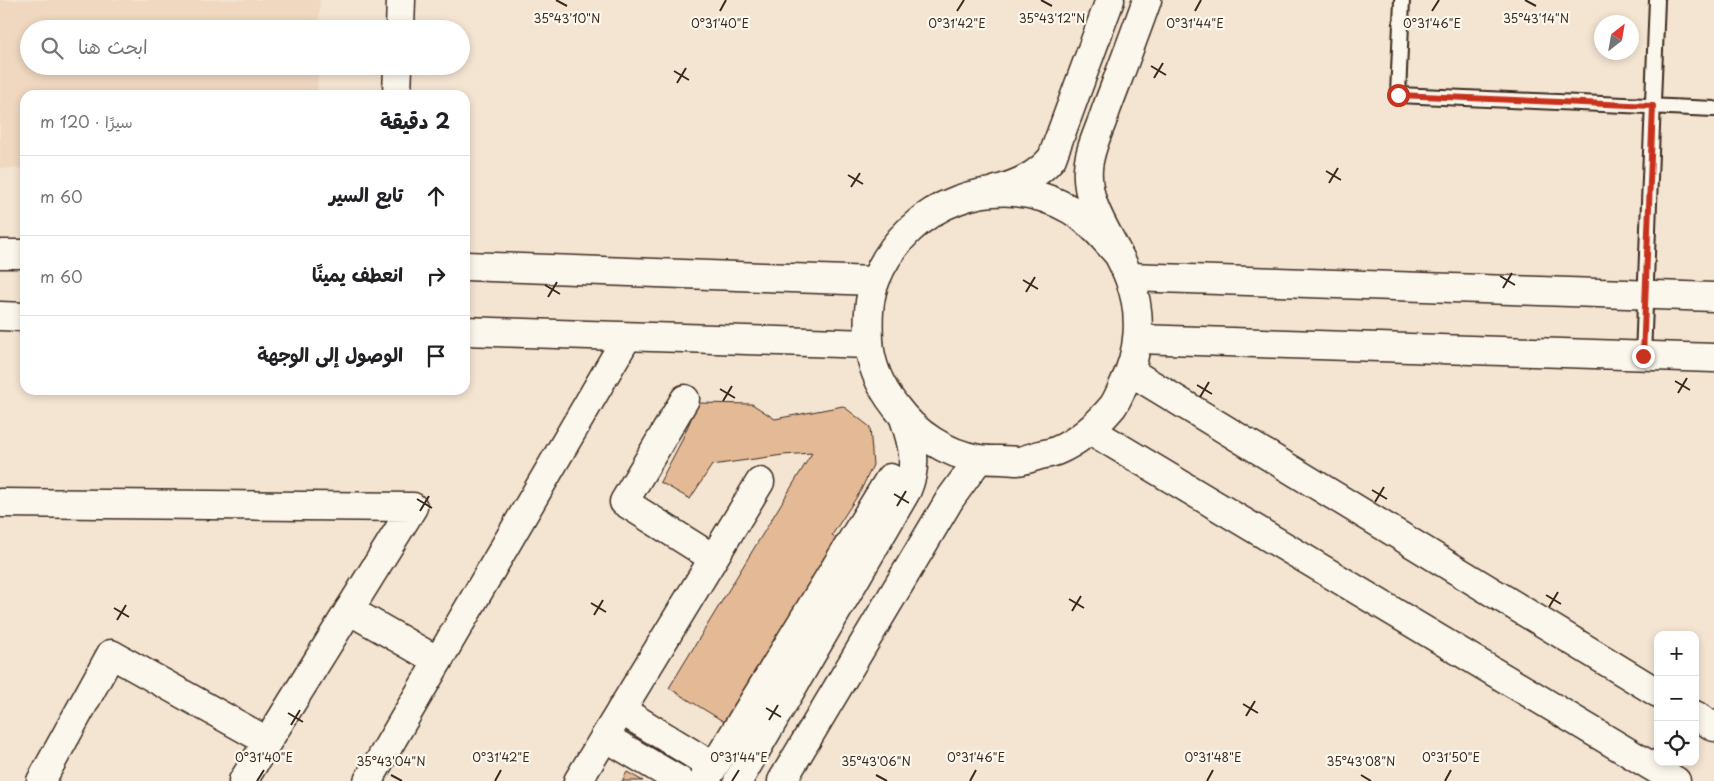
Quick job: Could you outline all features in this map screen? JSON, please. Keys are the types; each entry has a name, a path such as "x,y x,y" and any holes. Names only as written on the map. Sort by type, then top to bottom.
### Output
{"main road":[{"path":"400,20 401,0"},
{"path":"1110,0 1052,158 1042,169 1023,181 948,203 917,222 892,249 876,281 868,312 869,344 876,372 888,396 904,418 926,438 951,451 979,459 1018,461 1057,451 1090,430 1114,404 1131,372 1138,339 1137,308 1129,277 1102,225 1088,188 1088,168 1094,144 1148,0"},
{"path":"397,90 398,75"},
{"path":"982,193 1013,192 1043,197 1071,210 1096,228 1116,252"},
{"path":"0,254 20,254"},
{"path":"470,266 876,281"},
{"path":"1129,277 1714,297"},
{"path":"0,316 20,317"},
{"path":"470,331 869,344"},
{"path":"368,781 627,336"},
{"path":"1138,339 1714,358"},
{"path":"1131,372 1654,691"},
{"path":"685,399 624,502 714,558"},
{"path":"738,781 907,490 912,477 914,453 904,418"},
{"path":"1090,430 1676,781"},
{"path":"782,781 950,499 979,459"},
{"path":"700,781 890,478"},
{"path":"578,781 760,482"},
{"path":"0,503 413,507 243,781"},
{"path":"349,610 438,661"},
{"path":"41,781 111,654 267,741"},
{"path":"621,710 706,762 700,781"},
{"path":"1699,718 1714,727"},
{"path":"605,737 700,781"}],"lane":[{"path":"1402,0 1398,95 1714,109"},
{"path":"1643,356 1657,0"}],"shaded area":[{"path":"0,0 320,0 319,20 20,20 20,75 318,75 317,90 20,90 20,169 0,168"}],"building":[{"path":"698,403 752,404 775,419 843,406 870,427 873,465 860,492 832,535 844,542 731,726 669,688 812,453 712,465 690,499 660,482 680,444"},
{"path":"627,772 643,781 622,781"}],"route":[{"path":"1398,95 1653,106 1643,356"}]}
